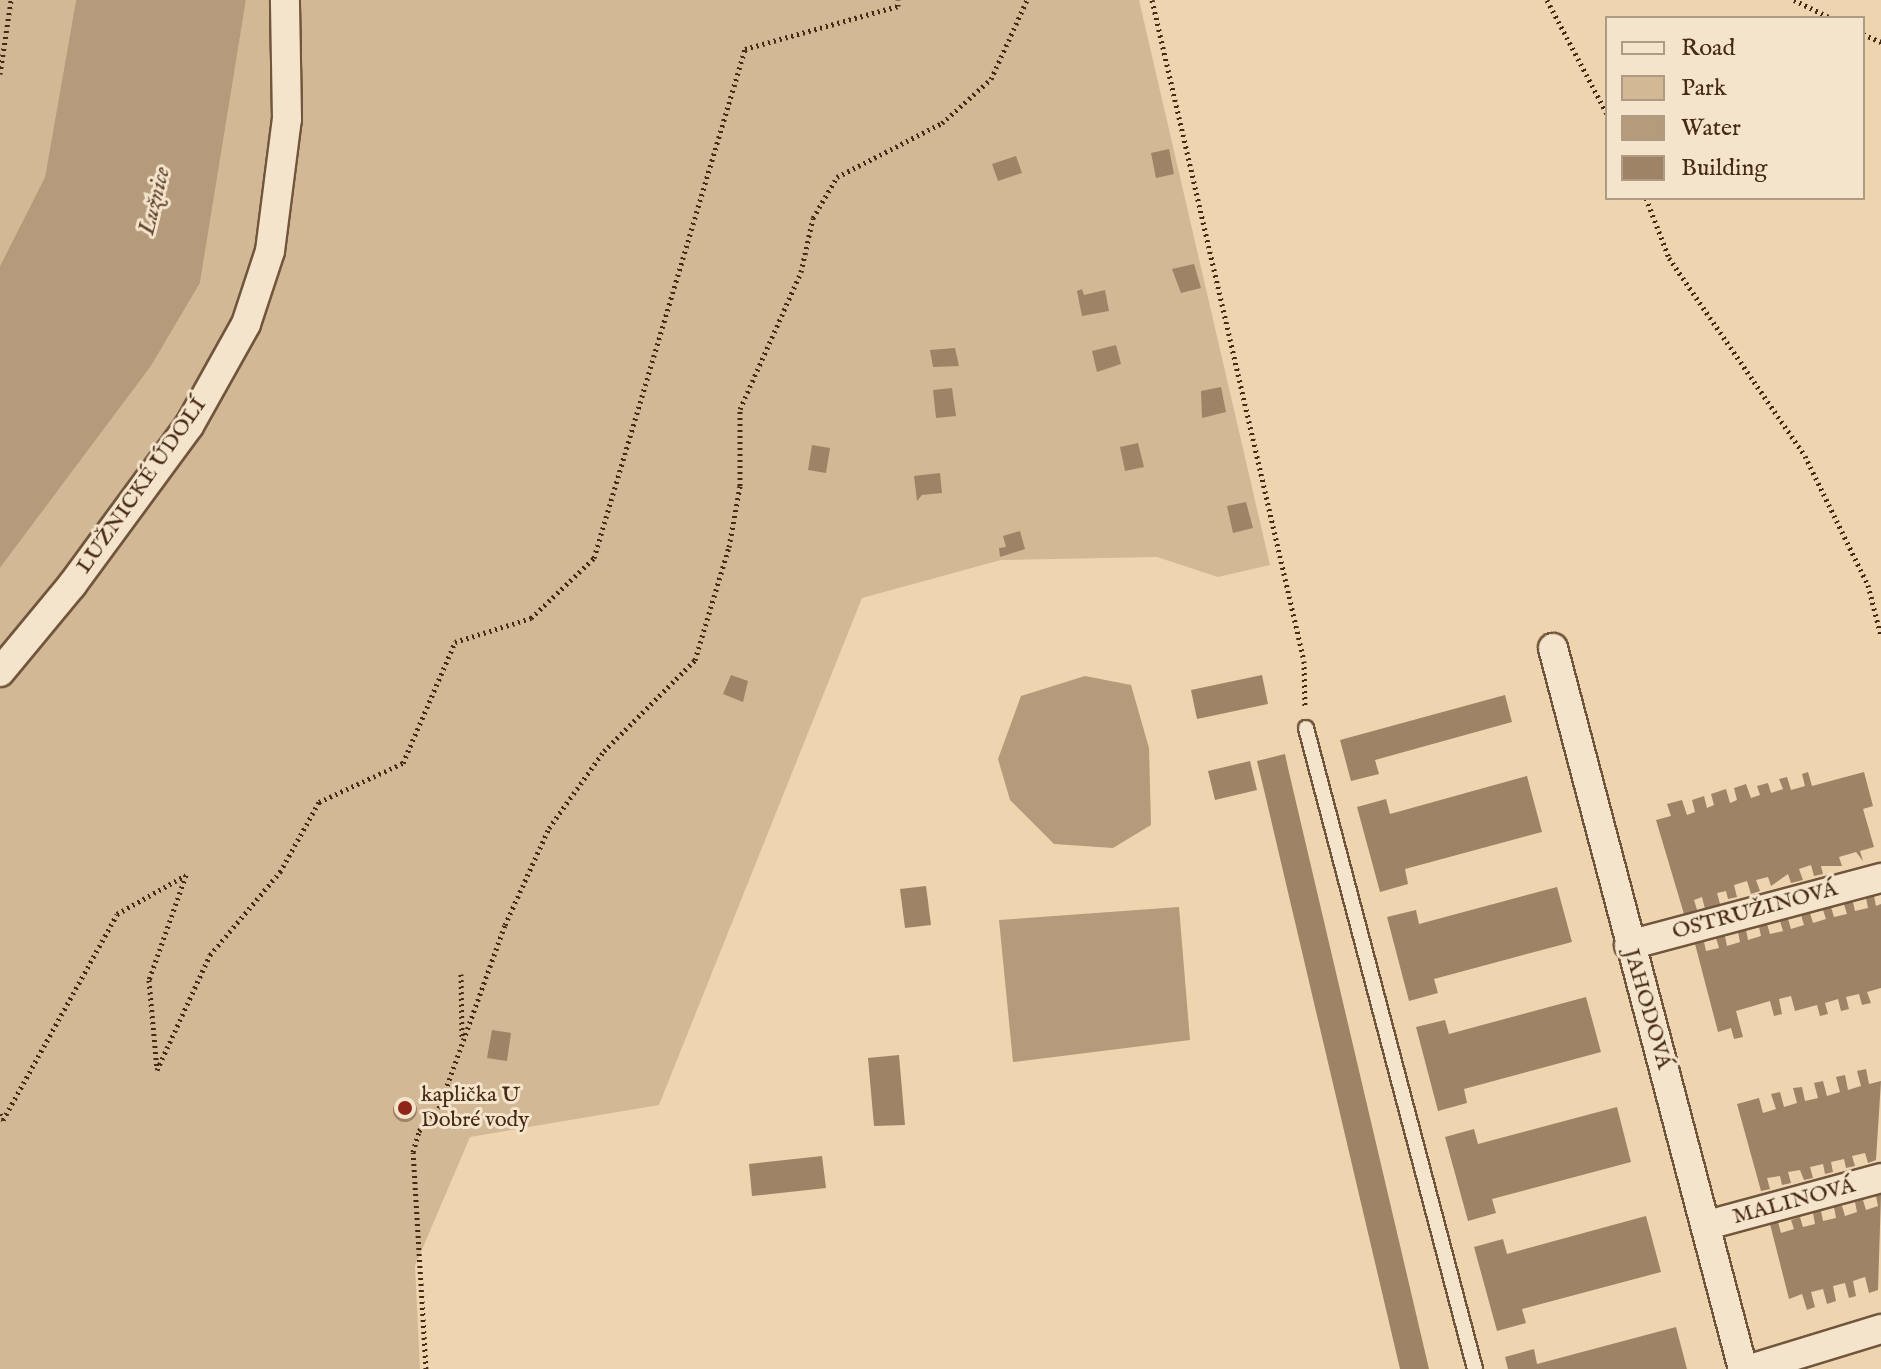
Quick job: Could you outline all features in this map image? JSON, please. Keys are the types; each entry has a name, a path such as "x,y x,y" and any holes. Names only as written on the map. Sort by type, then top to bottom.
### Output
{"street":[{"name":"LUŽNICKÉ ÚDOLÍ","path":"0,672 72,585 189,426 246,324 270,251 287,119 285,0"},
{"name":"JAHODOVÁ","path":"1553,648 1743,1369"},
{"name":"OSTRUŽINOVÁ","path":"1629,945 1881,878"},
{"name":"MALINOVÁ","path":"1707,1225 1881,1178"},
{"path":"1750,1369 1881,1329"}],"lane":[{"path":"1306,728 1475,1369"}],"path":[{"path":"0,74 11,0"},
{"path":"0,1114 3,1120 117,914 186,875 149,980 157,1070 210,955 280,872 319,802 403,763 455,642 531,618 594,558 745,49 898,6 898,0"},
{"path":"426,1369 413,1152 419,1131 439,1108 505,925 549,828 604,751 695,660 729,547 740,486 740,409 801,272 813,218 837,177 942,123 991,79 1027,0"},
{"path":"1152,0 1304,661 1306,728"},
{"path":"1547,0 1605,110"},
{"path":"1794,0 1827,16"},
{"path":"1647,200 1669,258 1805,456 1868,585 1881,636"},
{"path":"461,974 462,1043"}],"green space":[{"path":"0,0 76,0 45,177 0,266"},
{"path":"246,0 1139,0 1270,565 1218,577 1157,557 1001,560 862,598 659,1105 470,1137 415,1266 420,1369 0,1369 0,568 151,366 200,283"}],"water":[{"name":"Lužnice","path":"76,0 246,0 200,283 151,366 0,568 0,266 45,177"},
{"path":"1085,676 1131,685 1149,748 1151,825 1113,848 1054,844 1010,800 998,759 1021,696"},
{"path":"1179,907 1190,1040 1013,1062 999,920"}],"building":[{"path":"1169,149 1174,174 1156,178 1151,153"},
{"path":"1016,156 1022,173 998,181 992,164"},
{"path":"1194,264 1201,288 1181,293 1172,269"},
{"path":"1082,289 1084,295 1105,290 1109,311 1082,316 1077,291"},
{"path":"1116,345 1121,364 1097,372 1092,351"},
{"path":"955,348 959,366 933,367 930,350"},
{"path":"1221,387 1226,412 1202,418 1201,391"},
{"path":"952,388 956,416 936,418 933,390"},
{"path":"1138,443 1144,467 1125,471 1120,447"},
{"path":"812,445 830,448 826,473 808,470"},
{"path":"940,473 942,493 922,495 917,501 914,476"},
{"path":"1246,502 1253,528 1233,533 1227,506"},
{"path":"1020,531 1025,549 1000,557 999,548 1006,547 1003,536"},
{"path":"731,675 748,681 743,702 723,694"},
{"path":"1262,675 1268,704 1197,719 1191,690"},
{"path":"1505,695 1512,722 1375,760 1379,774 1351,781 1340,740"},
{"path":"1285,754 1429,1369 1400,1369 1257,761"},
{"path":"1250,761 1257,790 1215,800 1208,771"},
{"path":"1808,772 1812,786 1864,772 1873,806 1863,809 1874,847 1860,851 1863,861 1856,852 1839,857 1842,866 1821,866 1823,874 1814,876 1811,865 1799,869 1803,880 1791,883 1788,874 1771,886 1768,877 1756,880 1760,891 1751,894 1747,881 1734,885 1737,897 1728,899 1726,891 1717,893 1720,904 1705,909 1702,897 1694,900 1697,910 1684,914 1656,820 1671,816 1667,804 1682,800 1687,815 1695,812 1692,800 1704,796 1707,808 1714,805 1711,794 1726,789 1730,803 1737,800 1734,788 1746,784 1751,798 1760,795 1757,786 1768,783 1771,793 1783,789 1779,779 1787,777 1791,790 1805,786 1802,774"},
{"path":"1527,776 1542,832 1405,869 1408,884 1380,892 1357,807 1386,799 1390,814"},
{"path":"926,886 931,925 905,928 900,889"},
{"path":"1557,887 1572,942 1434,979 1438,993 1409,1001 1387,917 1416,910 1419,924"},
{"path":"1874,896 1876,906 1881,904 1881,988 1867,992 1871,1003 1862,1005 1859,994 1846,997 1849,1009 1841,1011 1838,999 1825,1003 1828,1014 1820,1016 1817,1005 1795,1011 1791,996 1779,999 1782,1014 1774,1016 1770,1001 1736,1011 1743,1037 1734,1039 1731,1028 1718,1032 1695,944 1704,942 1706,951 1719,948 1716,938 1725,936 1727,946 1740,942 1738,932 1746,930 1748,940 1761,936 1759,927 1767,924 1770,934 1783,931 1780,921 1788,919 1791,929 1804,925 1801,915 1810,913 1813,923 1826,919 1823,910 1831,907 1834,917 1847,914 1844,904 1853,902 1855,911 1868,908 1866,898"},
{"path":"1586,997 1601,1052 1464,1089 1467,1103 1438,1111 1416,1027 1445,1020 1449,1034"},
{"path":"492,1030 511,1033 507,1061 487,1058"},
{"path":"899,1055 905,1125 874,1126 868,1058"},
{"path":"1866,1069 1869,1084 1881,1081 1876,1160 1868,1163 1865,1153 1852,1156 1855,1166 1846,1168 1844,1159 1831,1162 1833,1172 1825,1174 1823,1164 1810,1167 1813,1178 1804,1180 1800,1170 1788,1172 1791,1183 1782,1185 1780,1176 1767,1178 1770,1189 1761,1191 1737,1104 1759,1098 1763,1113 1776,1109 1771,1094 1780,1092 1784,1107 1797,1103 1793,1088 1802,1087 1805,1101 1818,1098 1814,1083 1823,1081 1827,1096 1840,1092 1836,1077 1845,1075 1848,1090 1861,1086 1857,1071"},
{"name":"kaplička U Dobré vody","path":"405,1098 416,1105 417,1110 410,1121 405,1122 394,1115 393,1110 400,1099"},
{"path":"1617,1107 1631,1162 1492,1199 1496,1213 1468,1221 1445,1137 1474,1129 1478,1144"},
{"path":"822,1156 826,1188 752,1196 749,1164"},
{"path":"1881,1195 1878,1290 1869,1293 1865,1277 1853,1281 1856,1296 1849,1298 1845,1283 1833,1286 1836,1301 1827,1304 1823,1289 1811,1292 1815,1307 1807,1310 1802,1294 1789,1299 1770,1224 1778,1222 1781,1233 1794,1229 1791,1220 1800,1217 1803,1227 1815,1224 1813,1213 1821,1211 1823,1221 1836,1218 1834,1207 1842,1206 1845,1216 1857,1212 1855,1202 1863,1200 1866,1210 1878,1206 1876,1196"},
{"path":"1646,1216 1661,1272 1522,1309 1526,1323 1497,1331 1474,1247 1503,1239 1507,1254"},
{"path":"1676,1327 1687,1369 1508,1369 1505,1357 1534,1349 1537,1364"}],"place":[{"name":"kaplička U Dobré vody","path":"405,1108"}]}
